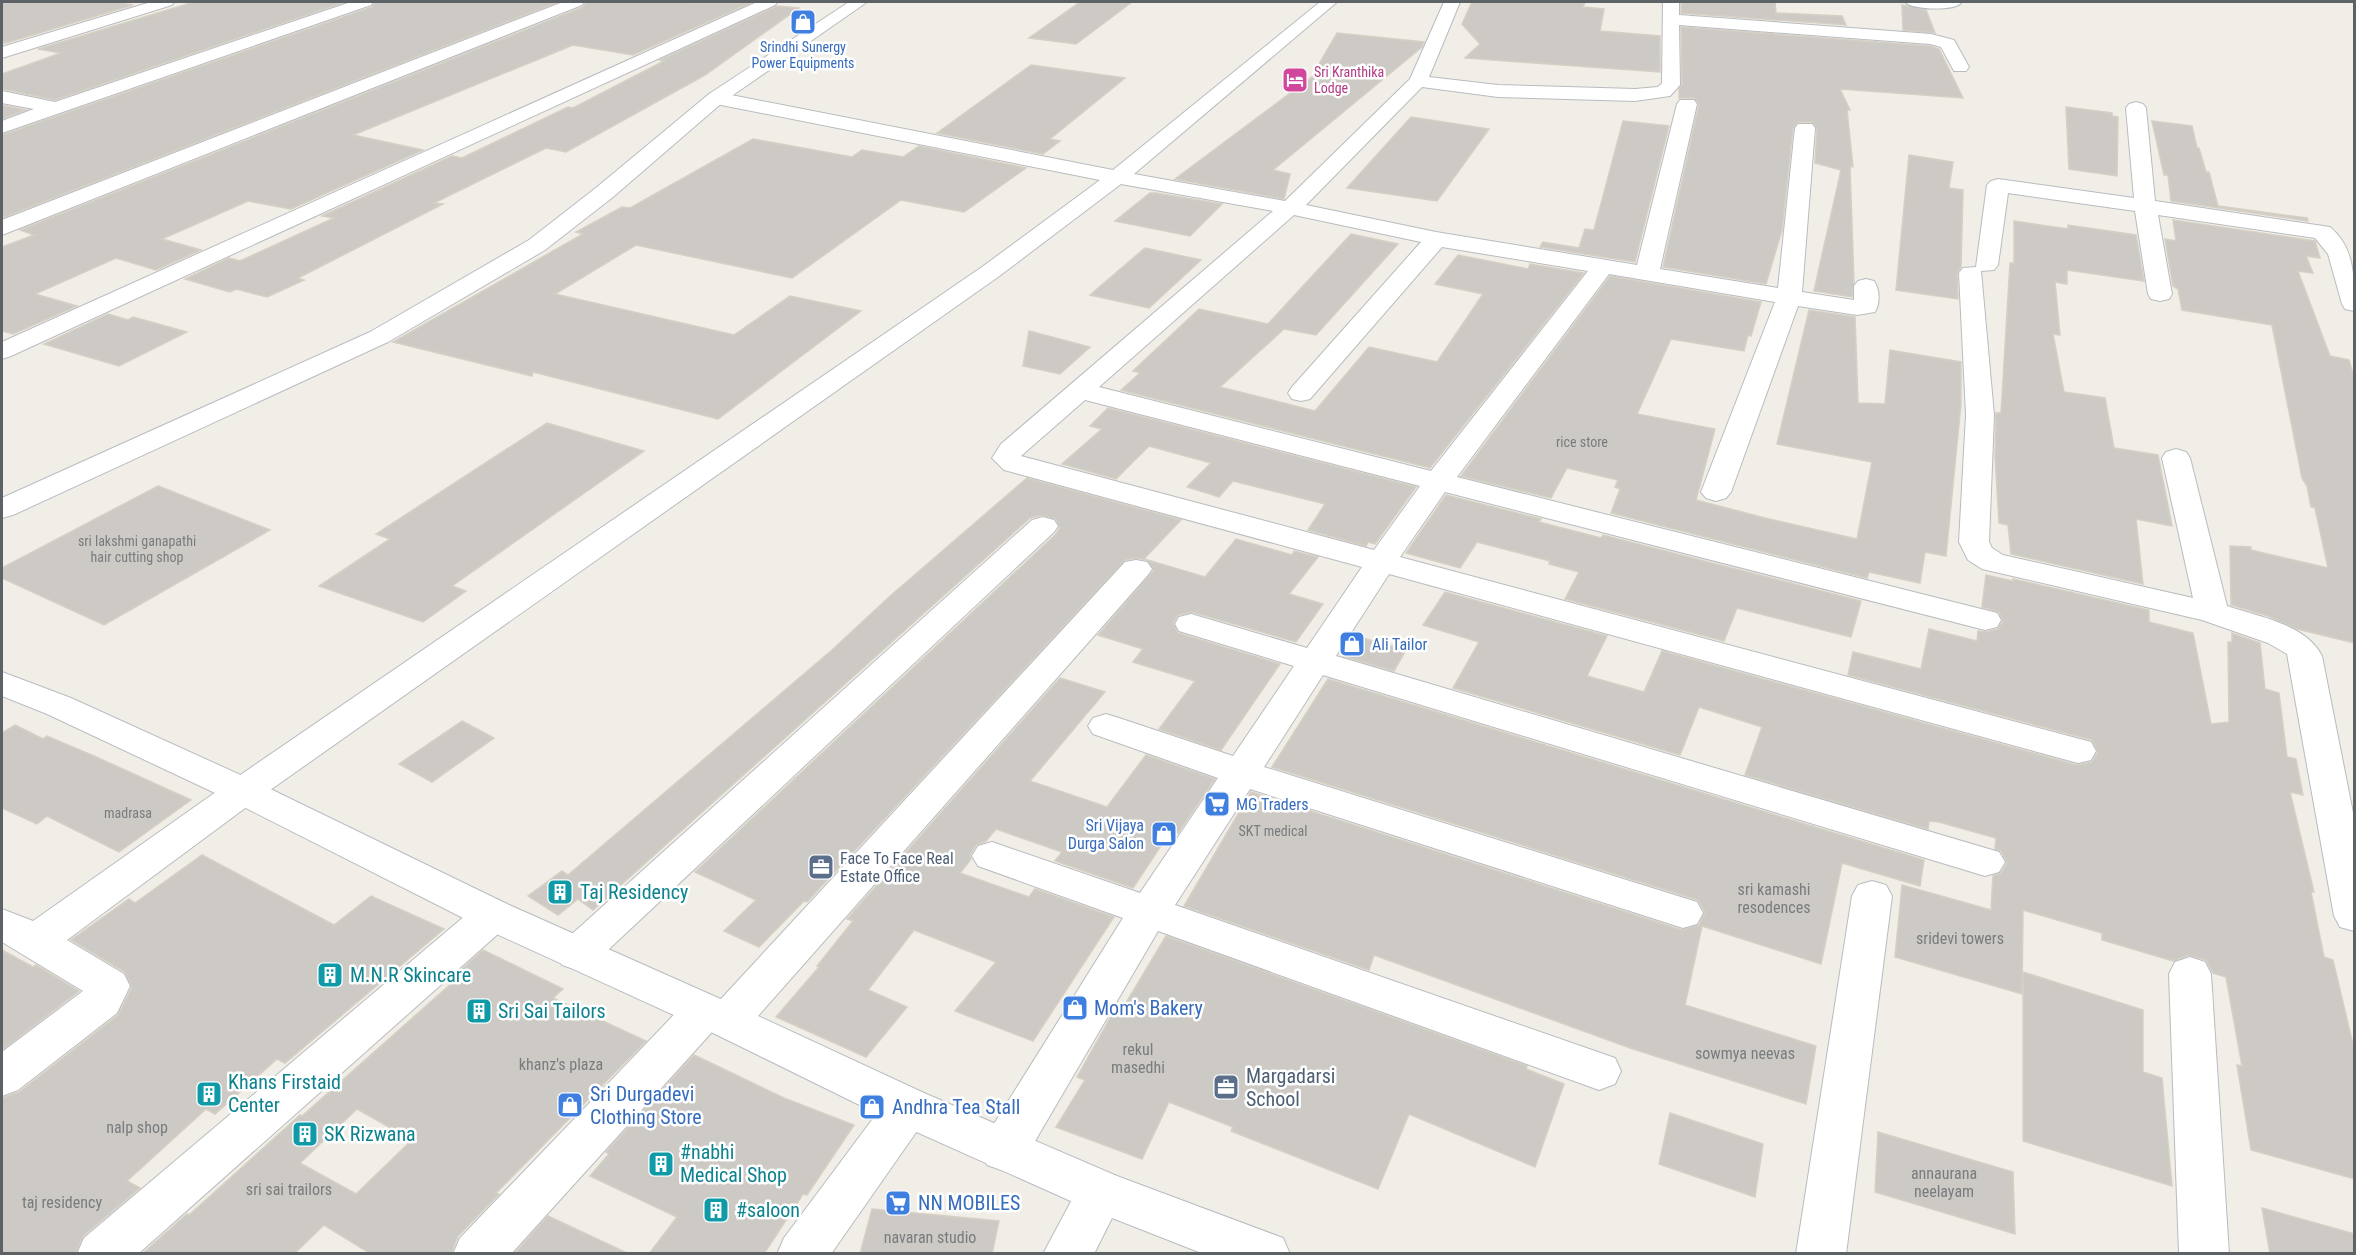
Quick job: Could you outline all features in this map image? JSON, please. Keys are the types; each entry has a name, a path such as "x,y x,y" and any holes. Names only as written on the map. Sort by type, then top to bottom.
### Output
{"street":[{"path":"2,53 166,2"},
{"path":"2,127 365,2"},
{"path":"2,228 576,2"},
{"path":"2,351 769,2"},
{"path":"2,509 380,337 537,245 605,192 716,98 859,2"},
{"path":"2,1077 102,1001 109,986 18,932 243,791 990,273 1117,177 1329,2"},
{"path":"1452,2 1418,81 1290,208 1011,450 1006,458 1014,464 1097,487 2078,751"},
{"path":"1913,2 1953,3"},
{"path":"1418,81 1498,91 1635,95 1663,92 1671,85 1671,10 1931,39 1948,44 1960,67"},
{"path":"2,97 55,108"},
{"path":"716,98 1117,177 1290,208 1436,239 1603,267 1864,308 1866,307 1866,286"},
{"path":"1647,274 1687,104"},
{"path":"2136,108 2145,205 2160,294"},
{"path":"1716,492 1789,297 1805,128"},
{"path":"2355,304 2336,244 2322,232 1998,185 1978,269 1980,415 1974,542 1979,553 1994,562 2212,612 2280,636 2301,648 2306,656 2355,916"},
{"path":"1301,393 1436,239"},
{"path":"1005,1150 1148,913 1242,773 1312,662 1438,482 1603,267"},
{"path":"1081,391 1985,620"},
{"path":"2176,458 2212,612"},
{"path":"577,954 1043,526"},
{"path":"478,1254 716,1016 1136,568"},
{"path":"1191,624 1985,862"},
{"path":"2,683 59,706 243,791 493,915 716,1016 908,1107 1101,1192 1265,1254"},
{"path":"1106,726 1242,773 1683,913"},
{"path":"992,856 1599,1071"},
{"path":"1821,1254 1872,896"},
{"path":"102,1254 493,915"},
{"path":"2190,974 2204,1254"},
{"path":"802,1254 908,1107"},
{"path":"1068,1254 1101,1192"}],"building":[{"path":"2,2 114,2 133,5 2,43"},
{"path":"194,2 345,2 55,100 2,89 2,74 61,53 38,49"},
{"path":"375,2 558,2 2,218 2,135 372,7"},
{"path":"586,2 750,3 633,55 573,45 353,135 423,150 291,209 248,201 162,239 201,250 156,270 116,258 35,294 77,306 13,334 2,331 2,247 34,235 20,230 583,7"},
{"path":"1080,2 1132,2 1076,44 1029,38"},
{"path":"1472,2 1585,2 1583,7 1604,9 1600,31 1660,36 1660,72 1465,58 1480,44 1462,24"},
{"path":"1681,2 1775,2 1776,13 1842,16 1846,25 1681,13"},
{"path":"1902,5 1926,10 1935,33 1903,30"},
{"path":"777,6 799,8 705,75 566,152 546,148 434,203 443,204 298,278 304,280 267,297 236,289 230,292 185,279 229,258 240,261 334,218 322,216 452,156 462,158 568,107 573,108 664,61 660,60"},
{"path":"1681,27 1930,46 1939,49 1963,98 1840,89 1850,110 1847,110 1853,167 1850,166 1854,282 1852,297 1814,291 1841,170 1815,163 1817,128 1812,122 1798,122 1793,128 1782,230 1766,284 1663,267 1699,104 1694,98 1679,98 1679,89 1682,85"},
{"path":"1337,33 1424,42 1422,47 1273,170 1290,174 1284,199 1175,179 1321,70 1318,66"},
{"path":"1031,65 1125,78 1050,139 1060,141 1043,154 937,133"},
{"path":"2,105 26,110 2,119"},
{"path":"2066,107 2112,113 2112,116 2118,117 2117,176 2069,169"},
{"path":"1411,117 1489,129 1437,201 1347,188"},
{"path":"1623,121 1669,126 1635,262 1540,247 1543,242 1579,248 1585,229 1594,230"},
{"path":"2152,121 2192,126 2197,148 2199,148 2206,172 2209,172 2218,206 2307,218 2308,221 2171,201 2168,175 2164,175"},
{"path":"753,139 852,157 862,150 903,157 919,146 1026,168 964,212 901,200 792,278 636,245 555,294 734,335 790,296 861,311 718,419 533,372 532,376 393,342 583,234 576,232 622,207 630,208"},
{"path":"1909,155 1953,162 1949,188 1963,190 1961,267 1957,273 1958,299 1896,290"},
{"path":"1150,193 1222,204 1190,236 1115,221"},
{"path":"2173,220 2315,241 2320,258 2306,256 2313,273 2298,271 2330,356 2349,360 2355,381 2355,643 2297,629 2268,616 2231,605 2230,546 2251,547 2251,550 2328,568 2315,508 2311,507 2307,486 2302,478 2272,325 2182,310 2178,289 2173,286 2165,239 2176,241"},
{"path":"2014,221 2068,229 2068,225 2136,235 2144,281 2067,270 2067,284 2055,282 2060,335 2053,334 2064,392 2105,398 2114,448 2158,455 2172,526 2136,519 2143,584 2011,554 2008,525 1999,523 1995,457 1996,413 2001,413 2010,263 2014,263"},
{"path":"1351,234 1398,244 1316,335 1284,329 1220,387 1315,411 1369,347 1437,362 1483,294 1435,284 1458,255 1528,269 1530,264 1584,273 1430,468 1121,390 1140,373 1133,371 1199,309 1268,324"},
{"path":"1145,248 1201,260 1149,308 1090,295"},
{"path":"1610,276 1761,302 1744,351 1671,339 1637,414 1715,429 1696,500 1765,518 1857,539 1872,462 1777,444 1809,310 1855,317 1858,403 1885,404 1890,350 1961,362 1961,404 1946,556 1925,552 1920,583 1869,572 1867,578 1611,513 1620,489 1615,487 1618,480 1567,468 1551,498 1461,476"},
{"path":"108,314 128,320 133,317 187,332 119,366 44,344"},
{"path":"1029,331 1090,347 1060,374 1023,366"},
{"path":"1108,408 1416,487 1375,544 1368,542 1366,546 1308,530 1325,504 1233,481 1219,497 1187,487 1211,463 1149,446 1116,479 1062,464 1102,429 1090,426"},
{"path":"547,423 644,451 452,586 466,591 423,622 319,586 390,539 376,534"},
{"path":"1027,478 1181,520 1144,559 1205,577 1236,539 1292,555 1294,551 1318,557 1289,594 1323,604 1296,642 1192,612 1178,615 1173,623 1178,633 1280,664 1221,750 1159,729 1195,681 1133,662 1143,649 1098,635 1154,570 1147,560 1136,558 1125,560 807,902 804,901 759,947 724,931 756,900 695,872 1056,534 1060,527 1056,519 1042,515 1030,518 593,910 578,899 558,915 528,896 562,871 568,875 832,650 889,597"},
{"path":"158,486 270,530 104,625 2,578 2,568"},
{"path":"1446,495 1541,519 1539,522 1601,538 1603,535 1861,601 1851,637 1737,608 1724,641 1565,599 1579,572 1549,564 1550,561 1477,542 1460,568 1406,553"},
{"path":"1986,575 2149,610 2149,622 2193,633 2211,724 2229,722 2228,642 2232,642 2232,633 2260,643 2265,689 2279,693 2287,757 2296,759 2303,795 2290,792 2314,892 2311,892 2324,957 2333,960 2355,1053 2355,1179 2251,1150 2237,1065 2242,1066 2226,977 2213,973 2206,960 2189,955 2173,961 2102,940 2102,933 2023,910 2022,994 1895,957 1902,885 1991,910 1993,876 2001,873 2007,863 2001,851 1995,849 1996,838 1939,822 1929,821 1928,829 1745,775 1762,727 1699,707 1680,755 1453,688 1479,642 1423,625 1445,592 1607,636 1587,676 1644,692 1662,651 2077,765 2092,762 2098,752 2092,740 1848,675 1853,652 1921,669 1929,629 1977,641 1978,631 1998,629 2003,621 1999,612 1982,607"},
{"path":"1355,636 1406,650 1394,671 1343,656"},
{"path":"1060,678 1105,692 1030,781 1107,807 1146,755 1215,779 1178,833 1172,829 1133,888 1055,861 1062,852 996,829 986,841 976,845 970,855 971,859 960,873 1029,897 1035,889 1114,917 1033,1041 955,1011 996,962 914,930 868,990 907,1007 866,1057 776,1017 819,967 817,966 853,921 847,919"},
{"path":"1328,679 1924,860 1920,886 1842,863 1821,964 1702,926 1685,1005 1816,1046 1806,1104 1633,1049 1374,955 1369,970 1184,906 1251,792 1682,930 1699,925 1705,912 1698,900 1272,767"},
{"path":"462,721 494,738 432,782 399,764"},
{"path":"15,725 43,739 47,736 94,756 191,800 119,852 47,816 37,824 2,808 2,733"},
{"path":"202,855 334,925 371,896 444,929 285,1063 277,1059 215,1114 206,1109 127,1181 140,1188 83,1236 75,1254 2,1254 2,1098 19,1092 118,1015 132,987 125,972 71,940 129,899 135,903"},
{"path":"1166,936 1527,1066 1526,1069 1564,1084 1535,1167 1409,1114 1378,1189 1231,1131 1233,1127 1169,1102 1142,1159 1056,1127 1085,1080 1077,1077 1114,1011 1120,1013"},
{"path":"2,950 33,967 36,965 79,991 2,1050"},
{"path":"483,950 563,989 553,998 646,1041 496,1193 499,1194 458,1236 451,1254 371,1254 324,1225 294,1254 142,1254 453,982 451,979","holes":["357,1109 412,1140 356,1194 300,1163"]},
{"path":"2023,972 2143,1010 2143,1072 2162,1078 2172,1186 2023,1141"},
{"path":"694,1055 784,1098 854,1125 807,1195 803,1194 764,1254 649,1254 677,1217 590,1176 609,1154 606,1152"},
{"path":"1670,1113 1763,1144 1755,1197 1659,1164"},
{"path":"1878,1132 2013,1172 2015,1234 1875,1192"},
{"path":"2262,1208 2355,1234 2355,1254 2270,1254"},
{"path":"872,1209 999,1221 992,1254 860,1254"},
{"path":"548,1216 629,1254 514,1254"}],"place":[{"name":"Srindhi Sunergy Power Equipments","path":"803,22"},
{"name":"Sri Kranthika Lodge","path":"1295,80"},
{"name":"Ali Tailor","path":"1352,644"},
{"name":"MG Traders","path":"1217,804"},
{"name":"Sri Vijaya Durga Salon","path":"1164,834"},
{"name":"Face To Face Real Estate Office","path":"821,867"},
{"name":"Taj Residency","path":"560,892"},
{"name":"M.N.R Skincare","path":"330,975"},
{"name":"Mom's Bakery","path":"1075,1008"},
{"name":"Sri Sai Tailors","path":"479,1011"},
{"name":"Margadarsi School","path":"1226,1087"},
{"name":"Khans Firstaid Center","path":"209,1094"},
{"name":"Sri Durgadevi Clothing Store","path":"570,1105"},
{"name":"Andhra Tea Stall","path":"872,1107"},
{"name":"SK Rizwana","path":"305,1134"},
{"name":"#nabhi Medical Shop","path":"661,1164"},
{"name":"NN MOBILES","path":"898,1203"},
{"name":"#saloon","path":"716,1210"}]}
